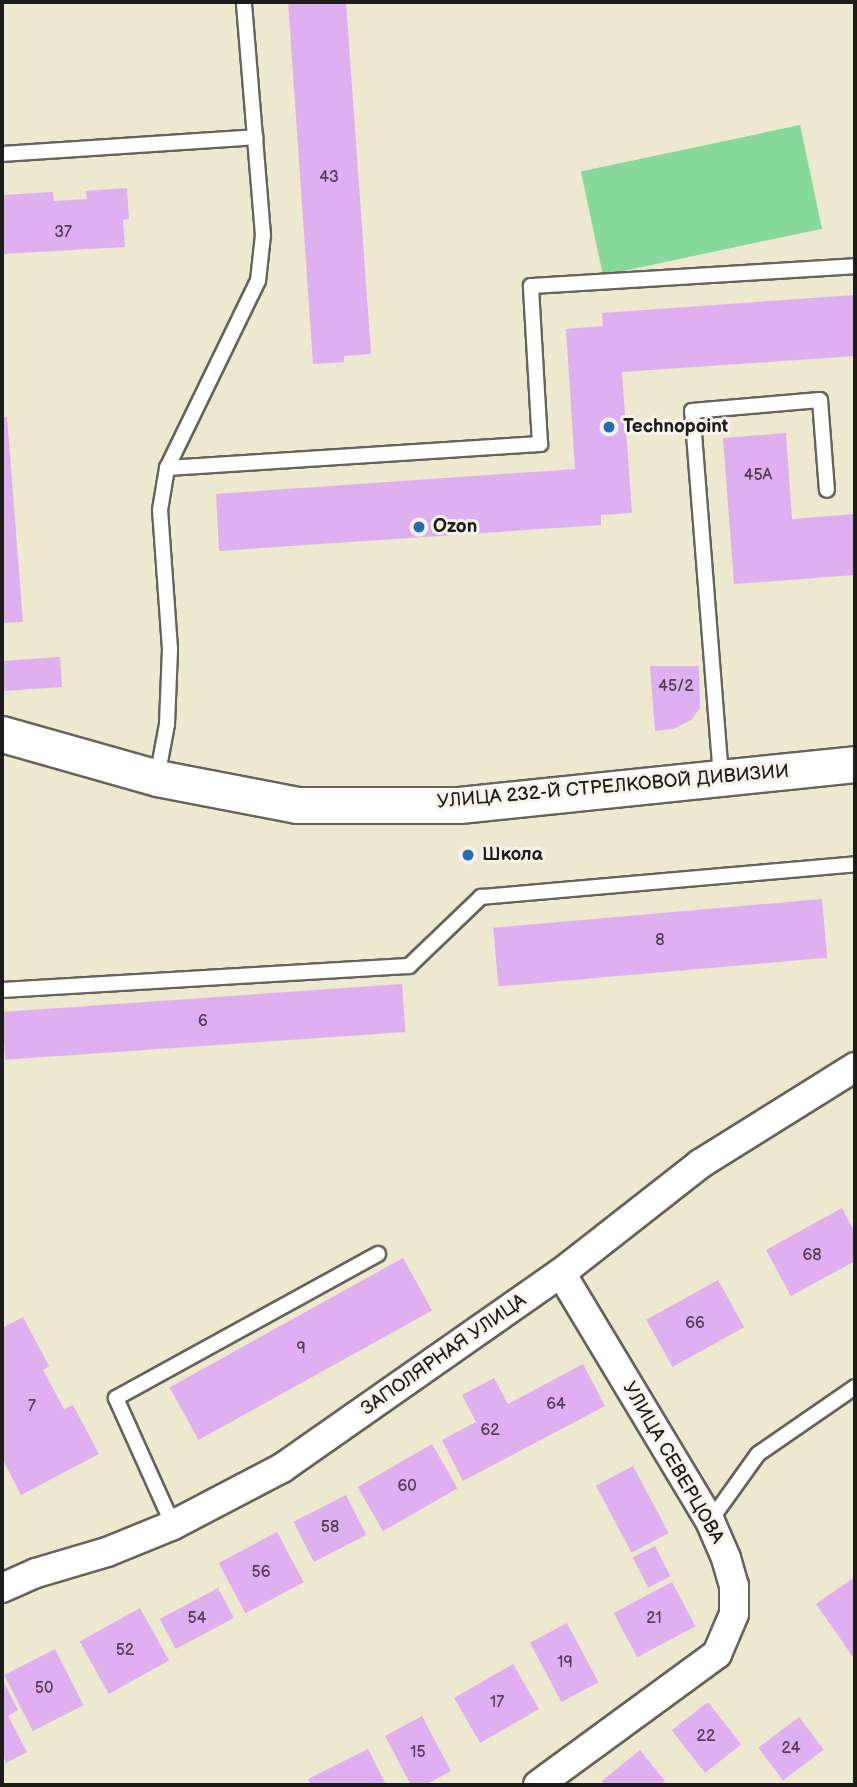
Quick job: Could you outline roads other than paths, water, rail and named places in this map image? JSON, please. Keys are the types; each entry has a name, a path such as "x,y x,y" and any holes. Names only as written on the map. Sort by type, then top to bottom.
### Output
{"street":[{"name":"УЛИЦА 232-Й СТРЕЛКОВОЙ ДИВИЗИИ","path":"2,734 157,778 297,805 459,805 855,764"},
{"name":"ЗАПОЛЯРНАЯ УЛИЦА","path":"2,1588 36,1573 107,1552 173,1525 282,1468 561,1273 700,1164 855,1067"},
{"name":"УЛИЦА СЕВЕРЦОВА","path":"538,1785 718,1654 734,1614 734,1586 726,1558 710,1521 561,1273"}],"lane":[{"path":"157,778 167,724 170,649 160,510 167,468 258,281 263,235 244,2"},
{"path":"2,154 256,137"},
{"path":"167,468 540,444 531,286 855,266"},
{"path":"721,778 692,411 820,400 827,490"},
{"path":"2,990 409,966 481,897 855,864"},
{"path":"173,1525 116,1398 378,1254"},
{"path":"710,1521 758,1454 855,1387"}],"place":[{"name":"Technopoint","path":"609,427"},
{"name":"Ozon","path":"419,527"},
{"name":"Школа","path":"468,855"}]}
